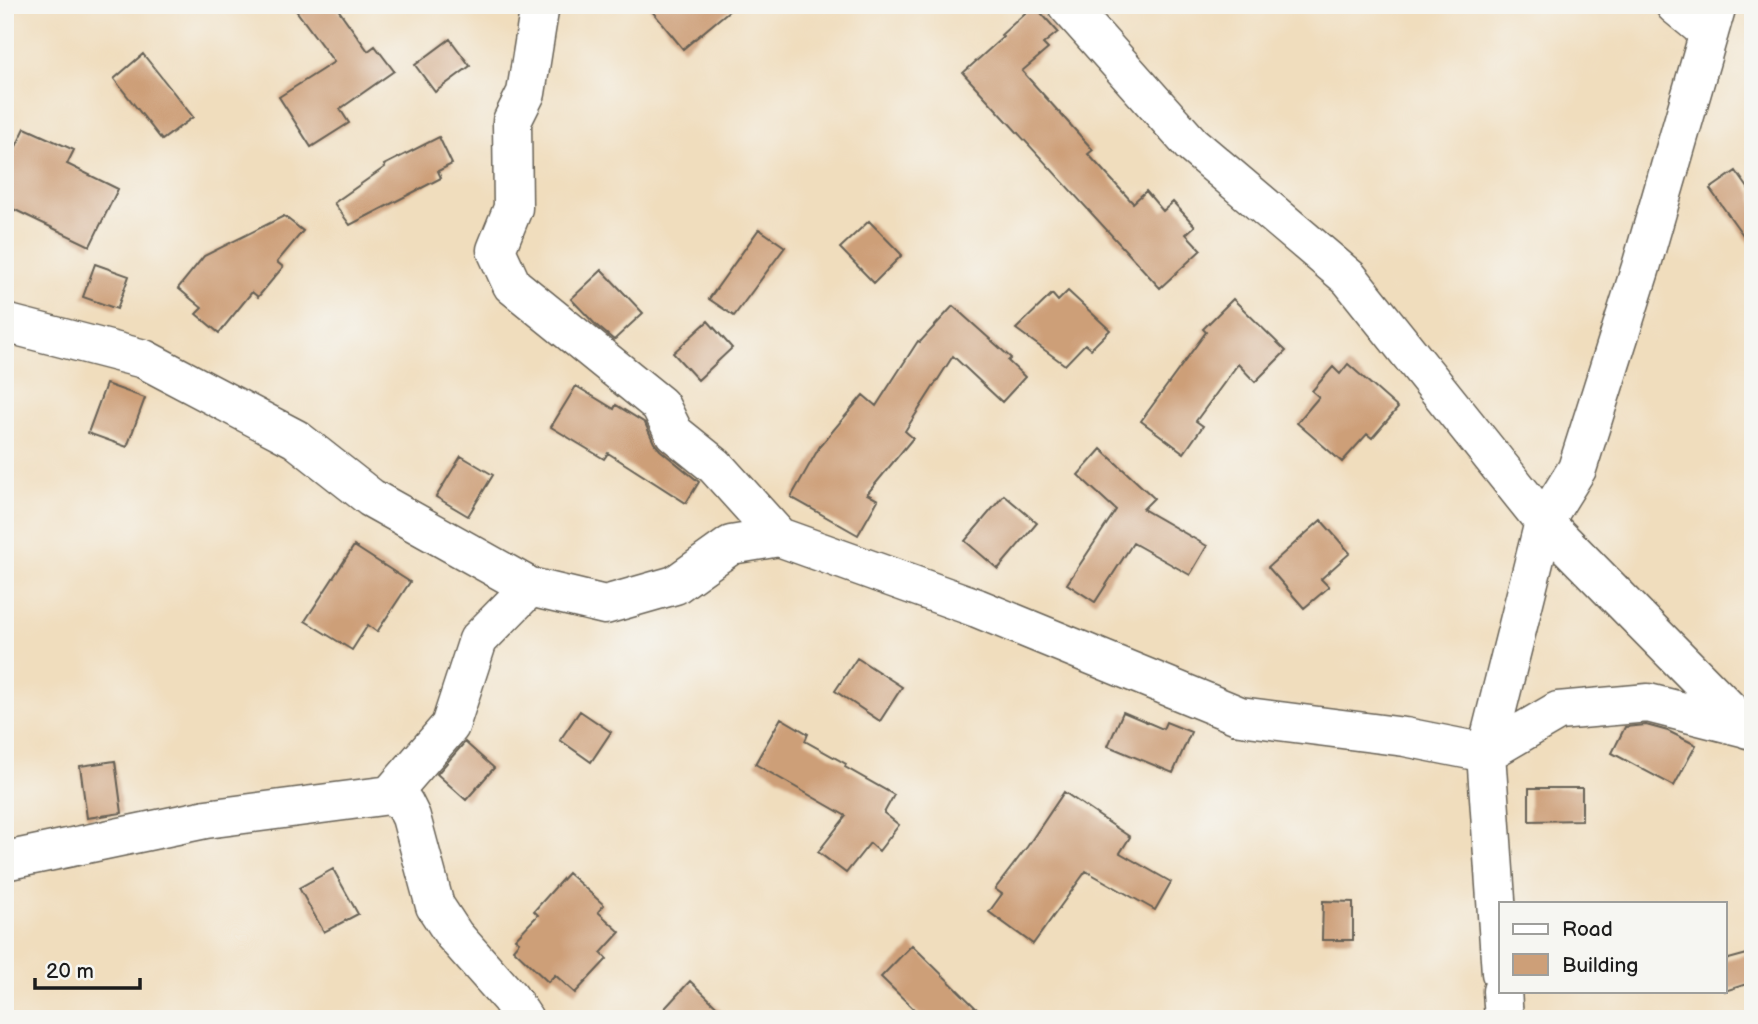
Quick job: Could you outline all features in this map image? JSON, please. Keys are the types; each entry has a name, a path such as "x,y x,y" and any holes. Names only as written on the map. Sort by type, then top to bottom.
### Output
{"street":[{"path":"540,5 526,93 512,121 513,208 496,250 512,285 660,405 674,432 715,466 779,537 977,608 1240,716 1405,737 1486,753 1558,711 1648,704 1750,730"},
{"path":"1067,5 1191,144 1349,278 1544,522 1750,730"},
{"path":"1499,944 1486,753 1544,522 1577,470 1637,280 1713,19 1675,5"},
{"path":"5,323 144,359 296,439 371,498 530,587 605,605 675,585 731,545 779,537"},
{"path":"390,795 450,726 478,640 530,587"},
{"path":"5,861 206,819 390,795 404,803 411,817 435,906 454,935 510,998 524,1019"},
{"path":"1502,992 1504,1019"}],"building":[{"path":"292,5 335,5 368,51 375,46 394,71 340,109 349,123 311,147 279,97 334,62"},
{"path":"647,5 736,5 683,49"},
{"path":"1034,5 1058,32 1043,44 1048,49 1022,71 1093,150 1088,154 1133,203 1146,191 1163,211 1173,202 1195,226 1186,234 1201,250 1160,288 963,73"},
{"path":"450,39 470,66 435,92 415,65"},
{"path":"143,54 193,117 162,140 114,79"},
{"path":"25,128 74,150 67,164 118,189 90,246 5,205 5,169"},
{"path":"439,137 452,164 438,171 441,178 350,225 334,203 385,167 384,165"},
{"path":"1736,171 1753,195 1753,249 1710,189"},
{"path":"284,216 303,231 277,262 283,267 258,297 252,292 219,333 196,314 202,308 178,288 204,256"},
{"path":"869,221 902,255 874,283 840,248"},
{"path":"759,229 785,247 734,316 709,299"},
{"path":"95,264 129,276 117,309 83,297"},
{"path":"602,270 643,313 614,340 571,299"},
{"path":"1068,291 1110,330 1091,349 1085,344 1065,365 1016,329 1052,294 1058,301"},
{"path":"1233,299 1286,351 1255,382 1238,364 1196,421 1203,426 1184,453 1141,421 1206,332 1203,329"},
{"path":"953,306 1011,358 1008,361 1025,377 1002,402 953,356 905,431 913,438 867,494 878,500 858,535 791,497 820,446 863,395 876,406 918,341 920,342"},
{"path":"708,321 732,348 698,380 673,353"},
{"path":"1348,364 1398,408 1372,438 1367,434 1342,462 1297,423 1319,397 1312,391 1333,367 1340,374"},
{"path":"106,384 145,398 127,447 88,433"},
{"path":"576,386 614,409 616,405 645,423 660,450 699,482 686,503 608,453 604,459 551,427"},
{"path":"1101,449 1154,498 1143,509 1207,546 1190,575 1133,543 1095,602 1067,584 1116,510 1078,475"},
{"path":"461,456 493,475 468,516 436,497"},
{"path":"1004,495 1037,523 998,569 965,541"},
{"path":"1321,520 1350,553 1321,579 1329,587 1304,608 1268,567"},
{"path":"354,546 410,582 377,632 368,625 352,650 305,621"},
{"path":"857,658 902,687 880,721 835,691"},
{"path":"580,711 611,732 591,762 560,740"},
{"path":"1123,712 1163,729 1166,722 1191,732 1173,773 1108,746"},
{"path":"781,718 808,734 805,741 894,795 884,813 899,825 879,851 870,843 846,873 818,852 846,816 755,764"},
{"path":"1646,725 1668,731 1696,745 1674,786 1612,753 1625,727"},
{"path":"465,742 494,768 466,800 437,774"},
{"path":"115,761 122,813 87,818 80,766"},
{"path":"1529,788 1582,788 1582,820 1529,821"},
{"path":"1064,792 1130,837 1120,853 1171,882 1155,910 1086,871 1033,944 989,912 1002,894 995,889"},
{"path":"333,869 358,914 324,932 299,888"},
{"path":"568,873 604,905 598,912 620,932 601,953 607,959 575,993 555,975 548,982 513,949 519,942 515,939 538,915 534,911"},
{"path":"1323,901 1353,902 1353,940 1322,940"},
{"path":"912,945 987,1019 924,1019 881,977"},
{"path":"1747,954 1753,982 1726,991 1726,960"},
{"path":"690,981 730,1019 655,1019"}]}
